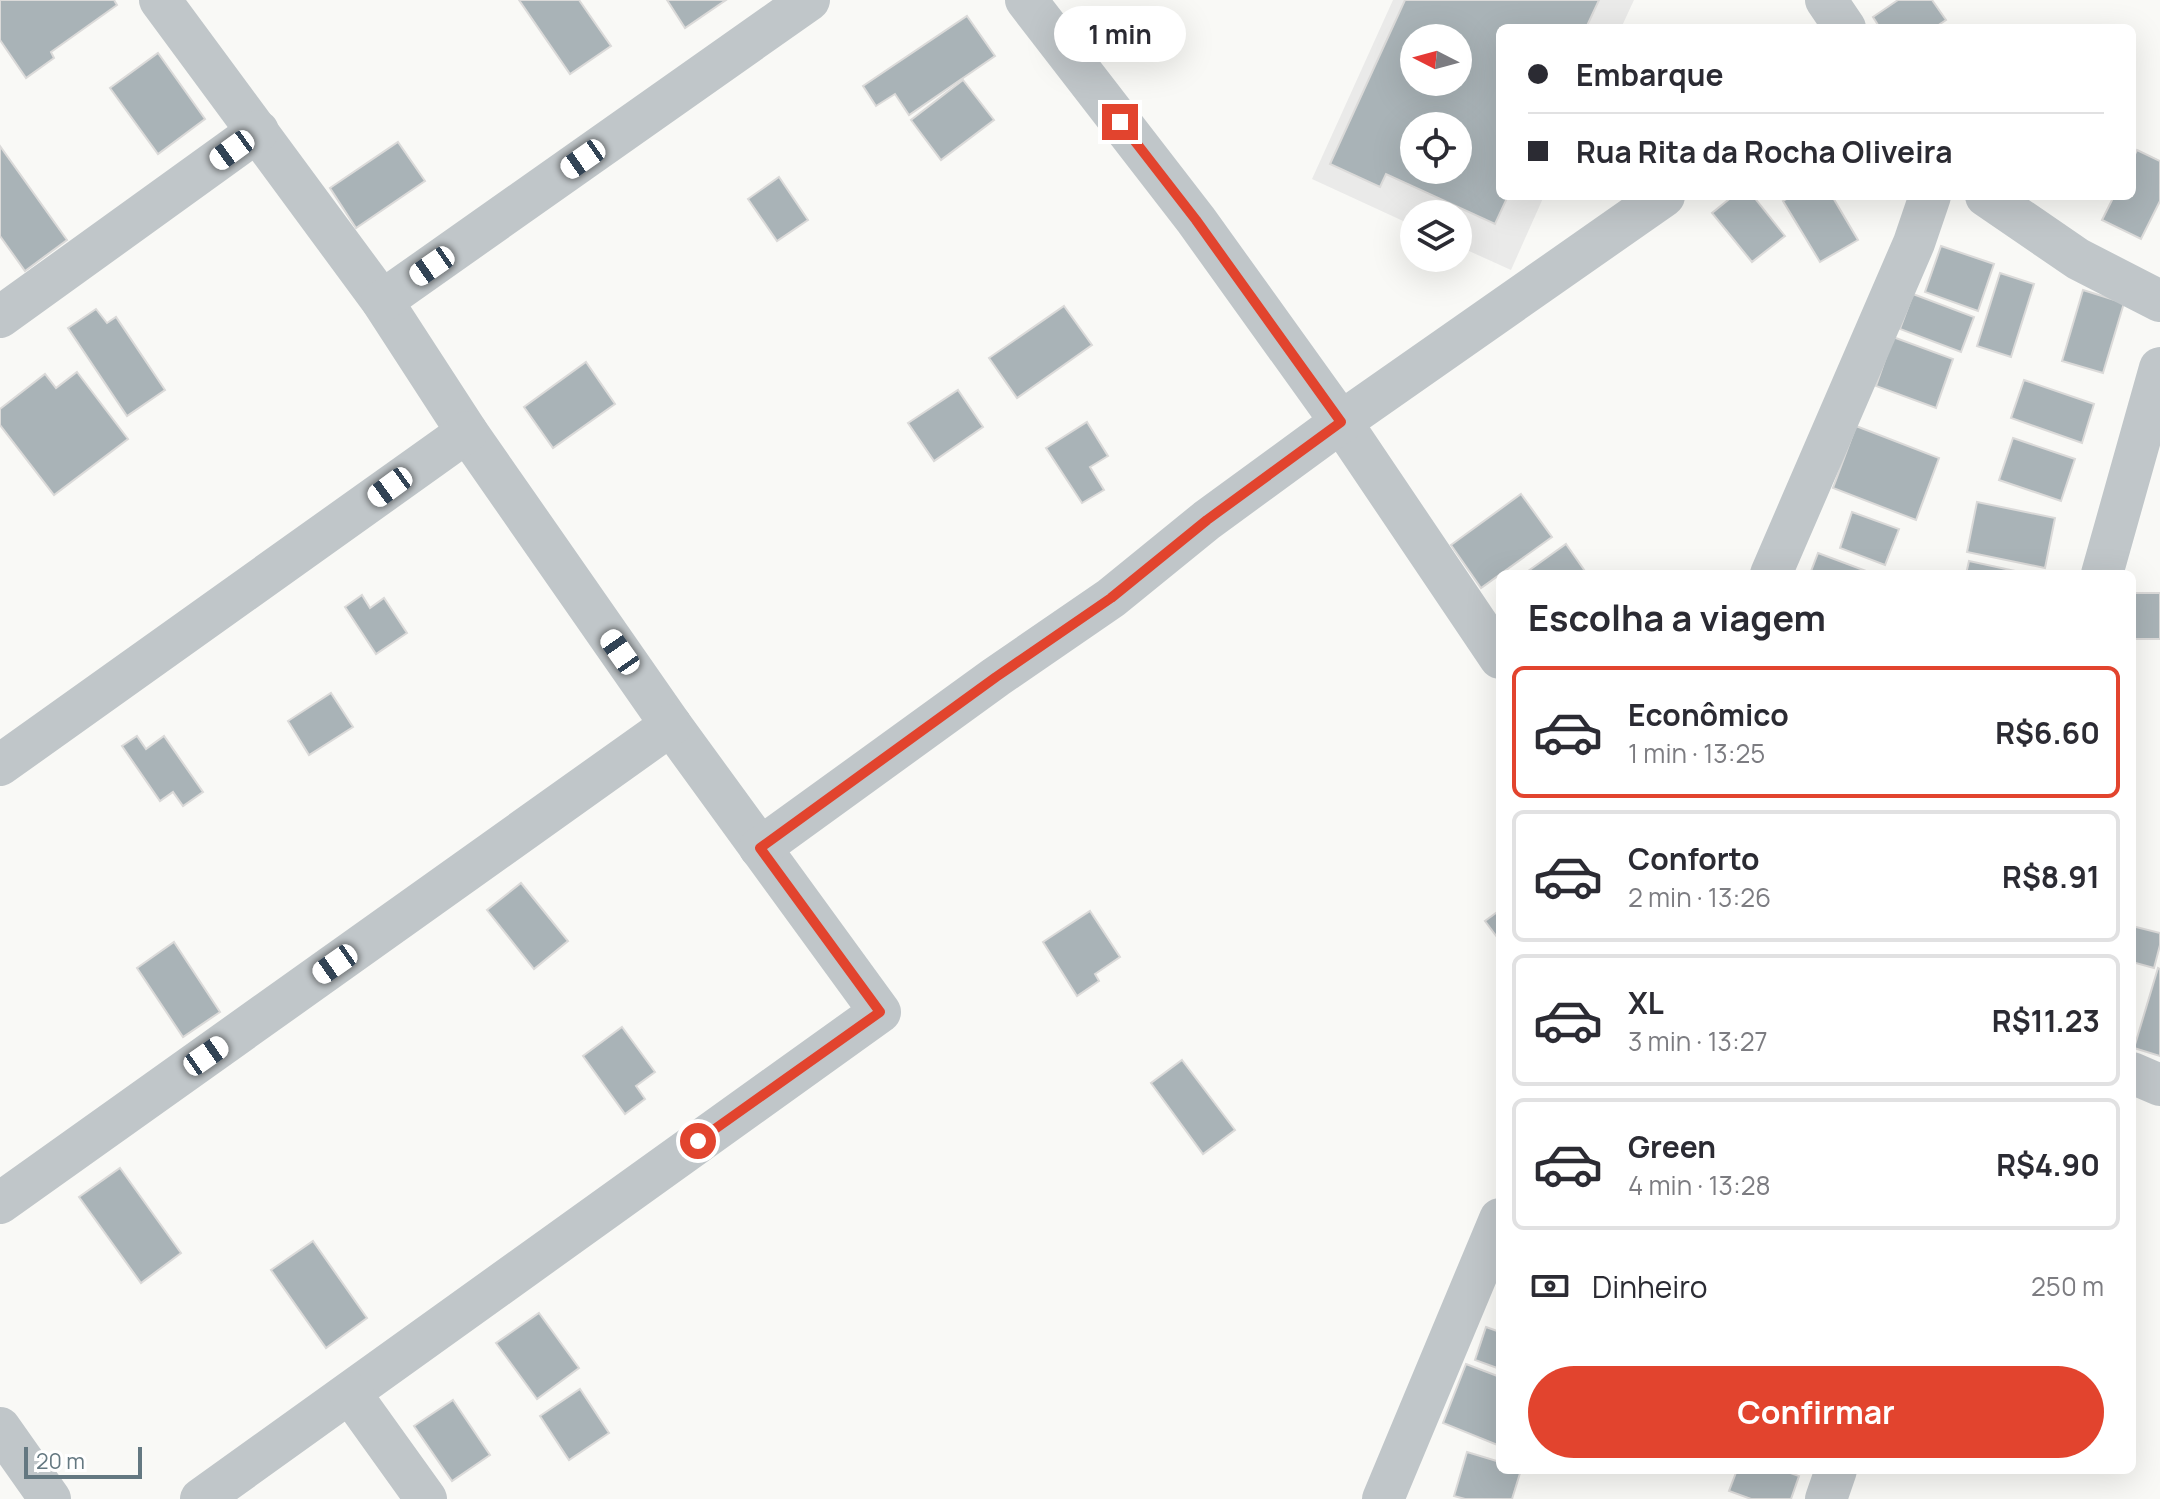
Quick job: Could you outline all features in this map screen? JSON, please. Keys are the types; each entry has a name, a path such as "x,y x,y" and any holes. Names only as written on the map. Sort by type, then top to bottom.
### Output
{"street":[{"path":"160,0 382,301 467,432 671,725 880,1012 201,1499"},
{"path":"382,301 809,0"},
{"path":"1026,0 1196,220 1341,422 1496,652"},
{"path":"1826,0 1842,24"},
{"path":"0,317 258,131"},
{"path":"760,848 1111,598 1207,520 1341,422 1658,200"},
{"path":"1773,570 1914,243 1929,200"},
{"path":"1992,200 2078,259 2160,301"},
{"path":"2103,570 2160,368"},
{"path":"0,765 467,432"},
{"path":"0,1203 671,725"},
{"path":"2136,1075 2160,1085"},
{"path":"1383,1499 1496,1229"},
{"path":"350,1393 426,1499"},
{"path":"0,1428 50,1499"},
{"path":"1826,1499 1835,1474"}],"shaded area":[{"path":"1393,0 1634,0 1623,24 1496,24 1496,200 1542,200 1511,270 1472,252 1472,200 1400,200 1400,220 1312,179"}],"building":[{"path":"0,0 114,0 117,5 51,52 54,58 26,78 0,40"},
{"path":"519,0 579,0 611,46 570,74"},
{"path":"667,0 726,0 685,28"},
{"path":"1405,0 1599,0 1588,24 1496,24 1496,200 1506,200 1495,224 1472,213 1472,200 1443,200 1408,184 1472,184 1472,112 1400,112 1400,180 1386,174 1380,187 1330,164"},
{"path":"1898,0 1932,0 1946,20 1940,24 1877,24 1873,17"},
{"path":"967,16 995,56 909,115 895,94 876,106 863,86"},
{"path":"158,53 205,119 158,154 110,88"},
{"path":"963,80 994,120 941,160 911,120"},
{"path":"398,142 425,181 356,228 330,188"},
{"path":"0,146 67,240 25,271 0,236"},
{"path":"2136,152 2160,161 2160,201 2141,239 2102,220 2112,200 2136,200"},
{"path":"779,177 808,220 777,241 748,199"},
{"path":"1728,200 1756,200 1785,236 1752,262 1712,213"},
{"path":"1834,200 1858,240 1820,262 1783,201"},
{"path":"1941,246 1994,264 1978,311 1925,292"},
{"path":"2000,273 2034,284 2011,357 1977,346"},
{"path":"2083,290 2124,303 2103,373 2062,361"},
{"path":"1913,294 1974,317 1961,352 1900,329"},
{"path":"1064,306 1092,345 1017,398 989,358"},
{"path":"96,309 107,323 116,317 165,390 127,416 68,328"},
{"path":"1893,337 1953,359 1936,408 1876,386"},
{"path":"586,362 615,404 553,448 524,407"},
{"path":"77,372 128,439 54,495 0,425 0,409 45,374 56,388"},
{"path":"2024,380 2094,404 2082,443 2011,418"},
{"path":"958,390 983,427 934,461 908,423"},
{"path":"1087,422 1108,456 1090,467 1104,490 1082,503 1046,448"},
{"path":"1856,426 1939,458 1916,520 1833,488"},
{"path":"2013,438 2075,459 2061,501 1999,480"},
{"path":"1521,494 1552,537 1506,570 1496,570 1496,577 1481,588 1451,545"},
{"path":"1977,502 2055,518 2045,568 1967,552"},
{"path":"1852,512 1899,529 1885,565 1840,548"},
{"path":"1566,544 1584,570 1530,570"},
{"path":"1818,553 1863,570 1812,570"},
{"path":"1969,561 2011,570 1967,570"},
{"path":"2136,593 2160,593 2160,639 2136,639"},
{"path":"362,595 370,608 384,598 407,633 376,654 345,607"},
{"path":"331,693 353,727 309,755 288,721"},
{"path":"137,736 146,749 164,736 203,792 183,806 173,792 160,801 122,746"},
{"path":"521,883 568,941 534,969 487,910"},
{"path":"1090,911 1120,957 1095,974 1099,981 1077,996 1043,942"},
{"path":"1496,913 1496,936 1485,921"},
{"path":"2136,927 2160,933 2154,968 2136,963"},
{"path":"174,942 220,1012 183,1037 137,968"},
{"path":"2158,968 2160,1056 2136,1049"},
{"path":"622,1027 655,1072 636,1086 645,1099 625,1114 583,1056"},
{"path":"1182,1060 1235,1130 1203,1154 1151,1083"},
{"path":"120,1168 181,1253 141,1283 79,1197"},
{"path":"313,1241 367,1318 326,1348 271,1270"},
{"path":"539,1313 579,1368 537,1399 496,1343"},
{"path":"1486,1327 1496,1331 1496,1368 1475,1360"},
{"path":"1466,1364 1496,1375 1496,1444 1443,1423"},
{"path":"580,1389 609,1433 569,1460 540,1416"},
{"path":"453,1400 490,1455 452,1481 414,1426"},
{"path":"1467,1452 1496,1461 1496,1474 1520,1474 1512,1499 1465,1499 1454,1496"},
{"path":"1735,1474 1799,1476 1791,1499 1751,1499 1729,1491"}],"route":[{"path":"698,1141 880,1012 760,848 1111,598 1207,520 1341,422 1196,220 1120,122"}]}
